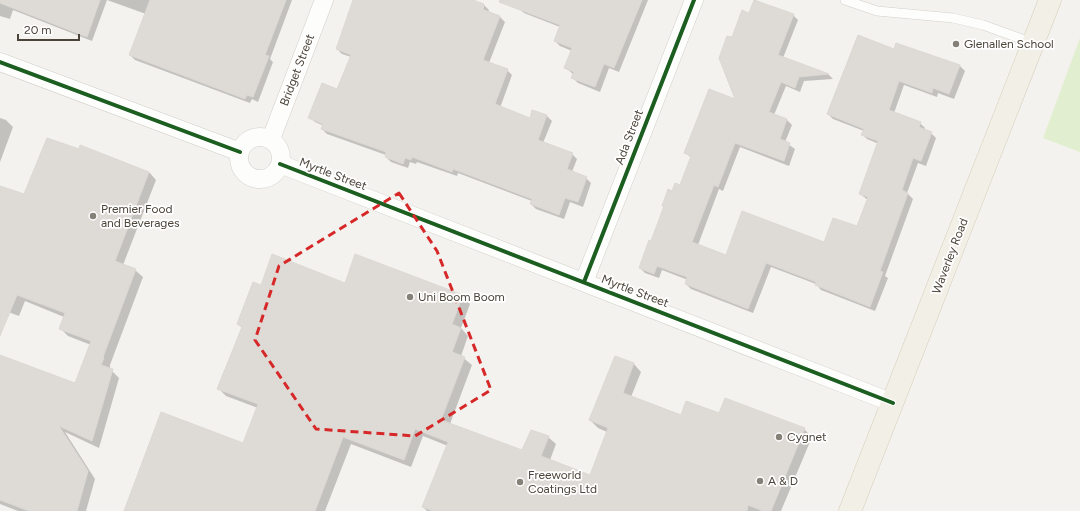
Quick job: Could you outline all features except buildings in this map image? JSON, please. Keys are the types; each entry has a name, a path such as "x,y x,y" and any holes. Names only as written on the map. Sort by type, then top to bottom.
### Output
{"main road":[{"name":"Waverley Road","path":"850,511 1050,0"}],"street":[{"name":"Bridget Street","path":"271,139 324,0"},
{"name":"Ada Street","path":"584,282 694,0"},
{"path":"0,62 240,152"},
{"path":"254,137 271,139 280,150 280,164 277,171 272,176 262,179 254,178 243,169 240,162 240,152 243,146 254,137"},
{"name":"Myrtle Street","path":"280,164 893,403"}],"lane":[{"path":"845,0 877,11 960,20 983,25 1033,43"}],"highlighted area":[{"path":"399,193 437,251 491,390 415,436 316,429 255,340 279,266"}],"green space":[{"path":"1080,38 1080,152 1043,138"}],"cycle path":[{"path":"584,282 694,0"},
{"path":"0,62 240,152"},
{"path":"280,164 893,403"}],"place":[{"name":"Glenallen School","path":"956,44"},
{"name":"Premier Food and Beverages","path":"93,216"},
{"name":"Uni Boom Boom","path":"410,297"},
{"name":"Cygnet","path":"779,437"},
{"name":"A & D","path":"760,481"},
{"name":"Freeworld Coatings Ltd","path":"520,482"}]}
